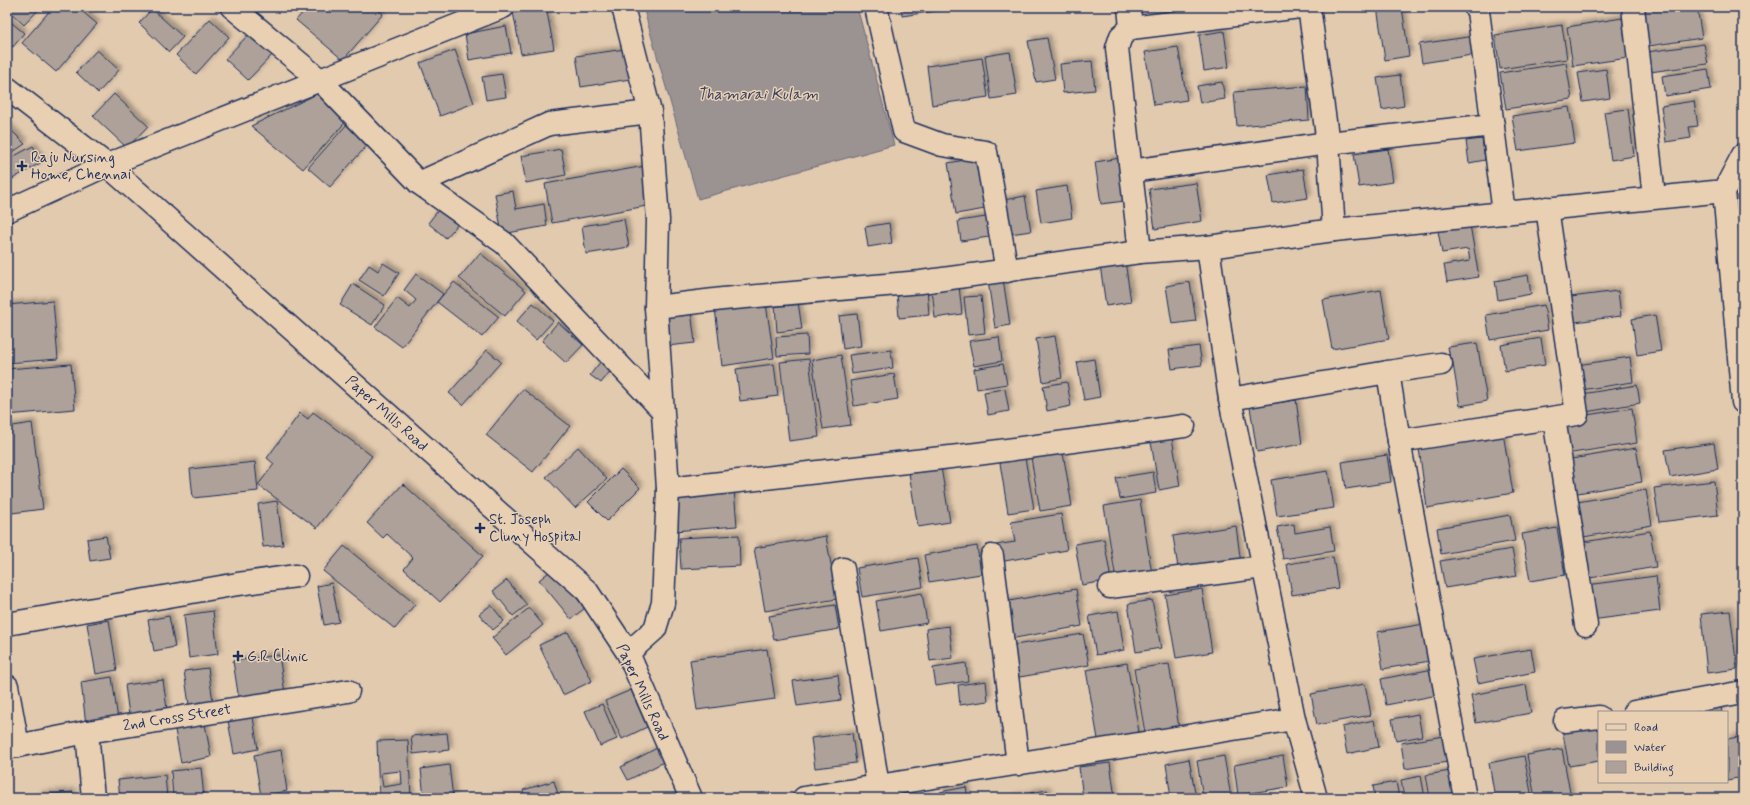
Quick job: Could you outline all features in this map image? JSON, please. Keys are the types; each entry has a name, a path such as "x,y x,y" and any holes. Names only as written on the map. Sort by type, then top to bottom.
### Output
{"street":[{"path":"7,211 107,165 503,7"},
{"path":"623,7 650,112 658,220 656,307 668,489 663,603 655,629 628,653"},
{"path":"876,7 904,131 942,145 986,152 1007,271"},
{"path":"1140,252 1117,48 1130,17 1300,7"},
{"path":"1309,7 1328,143 1334,230"},
{"path":"1475,7 1478,11 1504,213"},
{"path":"1633,7 1654,197"},
{"path":"243,11 320,80 419,183 504,243 662,410"},
{"name":"Paper Mills Road","path":"7,88 107,165 587,591 628,653 691,798"},
{"path":"419,183 549,124 650,112"},
{"path":"1131,171 1328,143 1493,125"},
{"path":"1743,154 1724,191 1738,301 1743,402"},
{"path":"656,307 723,299 921,282 1140,252 1208,248 1334,230 1724,191"},
{"path":"1399,441 1577,414 1547,208"},
{"path":"1208,248 1230,400 1294,719 1316,798"},
{"path":"1230,400 1441,364"},
{"path":"1388,372 1399,441 1465,798"},
{"path":"1554,418 1586,625"},
{"path":"668,489 977,454 1184,426"},
{"path":"992,556 1018,764"},
{"path":"1110,587 1263,567"},
{"path":"842,568 878,786"},
{"path":"7,624 238,584 296,576"},
{"path":"7,686 13,747"},
{"name":"2nd Cross Street","path":"13,747 87,732 348,690"},
{"path":"1639,711 1743,692"},
{"path":"1565,721 1598,717"},
{"path":"804,798 1294,719"},
{"path":"87,732 93,798"}],"water":[{"name":"Thamarai Kulam","path":"643,7 857,7 894,145 698,199"}],"building":[{"path":"7,7 41,7 24,25 7,9"},
{"path":"53,7 77,7 97,24 56,72 22,43"},
{"path":"308,7 375,7 383,14 343,60 296,20"},
{"path":"546,7 554,49 521,54 513,12"},
{"path":"901,7 963,7 902,16"},
{"path":"1377,7 1402,7 1409,56 1385,60"},
{"path":"1643,7 1697,7 1702,38 1649,46"},
{"path":"152,9 183,37 169,52 139,23"},
{"path":"1622,18 1628,58 1573,66 1567,27"},
{"path":"7,19 24,33 13,47 7,43"},
{"path":"210,19 229,37 196,74 176,55"},
{"path":"1562,25 1567,59 1500,69 1495,35"},
{"path":"506,26 511,53 469,60 465,34"},
{"path":"1224,31 1229,67 1204,71 1199,35"},
{"path":"249,34 272,55 248,80 225,59"},
{"path":"1475,36 1478,54 1422,63 1419,44"},
{"path":"1047,38 1055,79 1036,82 1028,41"},
{"path":"1704,44 1708,64 1650,72 1647,52"},
{"path":"1178,47 1187,100 1154,105 1145,52"},
{"path":"625,49 630,79 581,87 576,56"},
{"path":"97,50 119,70 98,93 76,72"},
{"path":"455,50 474,103 440,116 420,63"},
{"path":"1010,52 1017,95 991,99 985,56"},
{"path":"982,58 988,97 932,105 927,66"},
{"path":"1092,61 1095,90 1063,93 1060,64"},
{"path":"1566,63 1572,99 1506,109 1500,73"},
{"path":"1606,69 1610,98 1583,102 1578,73"},
{"path":"1708,69 1711,89 1665,96 1662,76"},
{"path":"502,74 506,97 486,100 482,77"},
{"path":"1400,75 1404,106 1382,110 1377,78"},
{"path":"1222,82 1225,99 1200,103 1197,86"},
{"path":"1307,86 1309,120 1237,126 1234,92"},
{"path":"319,93 351,116 303,169 251,126"},
{"path":"114,94 148,126 127,148 93,116"},
{"path":"1694,101 1698,126 1689,127 1691,138 1666,142 1661,106"},
{"path":"1569,107 1575,143 1518,151 1512,116"},
{"path":"1628,109 1634,156 1611,160 1604,112"},
{"path":"349,122 371,141 330,187 308,168"},
{"path":"7,126 25,144 7,156"},
{"path":"1482,139 1485,160 1469,163 1466,141"},
{"path":"33,146 42,162 7,182 7,160"},
{"path":"561,149 566,175 526,183 521,156"},
{"path":"1388,149 1393,182 1359,187 1354,154"},
{"path":"1127,157 1133,200 1101,204 1095,162"},
{"path":"977,158 985,209 956,214 948,163"},
{"path":"645,166 652,205 552,223 545,184"},
{"path":"1303,169 1308,198 1273,203 1268,175"},
{"path":"1196,183 1202,221 1155,229 1149,189"},
{"path":"1067,186 1072,218 1041,223 1036,191"},
{"path":"513,191 516,209 544,204 547,226 502,234 495,194"},
{"path":"1025,196 1031,231 1004,235 999,201"},
{"path":"1743,206 1743,257 1733,258 1729,207"},
{"path":"440,208 458,224 446,238 428,223"},
{"path":"993,216 996,236 961,241 958,221"},
{"path":"624,219 629,247 586,254 582,226"},
{"path":"889,223 892,243 868,247 865,227"},
{"path":"1470,225 1479,277 1447,282 1444,265 1470,261 1468,249 1442,253 1438,231"},
{"path":"480,253 526,291 505,316 459,278"},
{"path":"1125,261 1131,302 1106,306 1100,265"},
{"path":"383,263 399,273 384,296 359,280 369,265 378,271"},
{"path":"416,274 443,294 402,347 375,327 397,298 410,308 416,300 404,290"},
{"path":"1528,275 1531,294 1498,300 1495,281"},
{"path":"1003,279 1010,325 995,328 988,281"},
{"path":"454,282 499,317 482,337 437,302"},
{"path":"1190,282 1196,321 1172,324 1166,286"},
{"path":"353,284 385,305 372,325 340,305"},
{"path":"959,286 962,314 935,318 932,289"},
{"path":"927,288 929,315 899,318 897,292"},
{"path":"1381,290 1389,339 1332,349 1323,300"},
{"path":"1618,291 1621,316 1575,322 1571,297"},
{"path":"981,296 985,333 968,335 964,297"},
{"path":"53,301 58,359 7,363 7,305"},
{"path":"798,302 802,329 777,332 775,305"},
{"path":"533,303 553,321 536,340 516,322"},
{"path":"766,304 774,358 722,366 715,308"},
{"path":"1544,305 1548,330 1490,340 1486,315"},
{"path":"691,311 695,343 667,346 663,315"},
{"path":"857,314 861,346 843,349 839,316"},
{"path":"1655,315 1661,351 1637,355 1632,319"},
{"path":"558,322 583,345 566,363 542,341"},
{"path":"807,335 808,354 777,356 776,337"},
{"path":"1055,336 1062,378 1043,382 1036,339"},
{"path":"999,337 1002,361 974,366 969,341"},
{"path":"1541,338 1545,365 1505,371 1501,345"},
{"path":"1477,343 1487,401 1460,406 1452,358 1450,358 1448,347"},
{"path":"1199,346 1202,365 1172,369 1169,350"},
{"path":"487,350 501,362 463,405 449,393"},
{"path":"891,350 893,368 852,374 849,355"},
{"path":"841,355 851,425 823,429 812,360"},
{"path":"605,356 615,365 601,383 590,375"},
{"path":"1630,357 1633,382 1581,390 1577,365"},
{"path":"809,359 819,437 789,441 780,362"},
{"path":"1094,359 1100,397 1084,400 1077,362"},
{"path":"71,364 75,409 7,415 7,369"},
{"path":"774,364 778,396 740,401 736,369"},
{"path":"1003,364 1007,384 977,389 974,369"},
{"path":"894,374 898,399 854,406 850,381"},
{"path":"1067,382 1071,406 1047,411 1043,386"},
{"path":"1637,385 1640,403 1579,413 1576,395"},
{"path":"523,389 570,426 533,472 486,435"},
{"path":"1005,389 1009,411 988,415 984,392"},
{"path":"1296,400 1302,444 1257,452 1250,407"},
{"path":"1632,408 1637,443 1566,454 1561,419"},
{"path":"313,412 372,456 317,528 258,485 274,464 267,458 300,413 308,419"},
{"path":"32,423 43,509 12,513 7,477 7,427"},
{"path":"1171,432 1180,486 1159,490 1150,436"},
{"path":"1503,433 1513,493 1427,508 1419,448"},
{"path":"1714,443 1718,469 1670,477 1665,450"},
{"path":"578,447 607,479 575,508 546,477"},
{"path":"1062,447 1072,506 1040,511 1030,452"},
{"path":"1636,448 1642,482 1572,494 1566,460"},
{"path":"1387,455 1391,482 1346,489 1342,462"},
{"path":"1025,458 1034,509 1008,513 1000,463"},
{"path":"940,461 950,522 918,527 908,467"},
{"path":"255,462 258,491 193,498 190,469"},
{"path":"621,469 640,488 607,521 588,502"},
{"path":"1328,471 1334,508 1277,516 1271,480"},
{"path":"1153,472 1156,493 1120,499 1116,478"},
{"path":"1714,481 1718,515 1659,522 1654,488"},
{"path":"403,484 483,556 440,602 404,569 413,558 387,534 383,538 367,523"},
{"path":"734,489 737,526 674,531 671,494"},
{"path":"1646,490 1652,525 1578,538 1572,503"},
{"path":"1140,500 1152,574 1116,580 1104,506"},
{"path":"277,501 283,545 263,547 258,504"},
{"path":"1061,514 1067,550 999,562 996,545 1015,542 1011,522"},
{"path":"1510,515 1515,541 1441,554 1437,528"},
{"path":"1294,524 1295,533 1330,527 1334,551 1283,559 1277,527"},
{"path":"1236,526 1241,564 1179,574 1173,536"},
{"path":"1557,528 1565,575 1530,581 1522,534"},
{"path":"1650,531 1656,567 1584,579 1578,543"},
{"path":"739,535 740,566 681,569 679,538"},
{"path":"106,536 110,558 90,561 87,539"},
{"path":"826,536 837,599 765,611 754,548"},
{"path":"1104,539 1111,580 1082,585 1075,544"},
{"path":"344,546 415,604 395,629 323,571"},
{"path":"977,546 981,574 929,582 924,555"},
{"path":"1512,549 1517,576 1445,588 1440,561"},
{"path":"1333,557 1338,588 1292,595 1287,564"},
{"path":"918,558 923,587 862,597 857,568"},
{"path":"553,569 585,608 571,619 539,580"},
{"path":"1656,576 1660,611 1591,620 1586,585"},
{"path":"507,580 527,605 513,616 493,591"},
{"path":"332,583 339,622 324,625 317,586"},
{"path":"1076,589 1082,626 1004,640 998,603"},
{"path":"1202,589 1212,652 1176,658 1165,595"},
{"path":"922,593 927,623 881,631 876,601"},
{"path":"1152,600 1161,648 1136,652 1128,604"},
{"path":"491,605 504,621 493,630 479,614"},
{"path":"835,605 839,629 774,640 769,616"},
{"path":"529,608 543,625 506,655 492,638"},
{"path":"213,611 218,654 189,658 184,615"},
{"path":"1118,611 1124,650 1096,655 1089,616"},
{"path":"1730,611 1737,669 1707,673 1701,614"},
{"path":"169,616 175,647 154,651 148,620"},
{"path":"109,620 117,670 96,674 87,624"},
{"path":"1424,624 1430,661 1383,669 1377,632"},
{"path":"949,626 953,658 930,661 926,629"},
{"path":"568,632 592,681 563,695 539,645"},
{"path":"1083,634 1089,665 1014,678 1009,646"},
{"path":"767,649 775,699 697,710 690,660"},
{"path":"1531,649 1535,672 1478,683 1473,659"},
{"path":"279,655 285,693 239,700 233,661"},
{"path":"966,663 968,681 936,686 933,668"},
{"path":"1127,663 1140,738 1099,745 1086,670"},
{"path":"1169,664 1179,728 1145,733 1134,669"},
{"path":"208,668 214,708 190,711 184,671"},
{"path":"1433,669 1438,695 1386,705 1381,679"},
{"path":"838,675 841,700 797,706 793,681"},
{"path":"112,677 118,720 86,725 81,682"},
{"path":"163,680 167,709 129,715 125,685"},
{"path":"986,681 988,701 960,705 958,685"},
{"path":"1365,684 1371,715 1317,725 1311,694"},
{"path":"1526,685 1531,713 1476,723 1471,695"},
{"path":"631,690 647,727 622,739 605,701"},
{"path":"602,704 617,739 600,746 585,711"},
{"path":"1720,704 1722,711 1708,711 1707,707"},
{"path":"252,711 258,749 234,754 227,715"},
{"path":"203,713 211,757 181,763 173,719"},
{"path":"1418,714 1422,736 1396,741 1392,719"},
{"path":"1374,720 1379,747 1347,754 1342,727"},
{"path":"1598,722 1598,761 1569,766 1562,729"},
{"path":"447,733 449,750 413,754 411,736"},
{"path":"852,733 856,763 815,768 811,738"},
{"path":"1444,736 1448,762 1405,769 1401,743"},
{"path":"1738,737 1743,777 1728,780 1728,739"},
{"path":"408,740 411,798 379,798 377,741","holes":["401,771 402,784 383,787 381,773"]},
{"path":"657,748 664,762 628,780 621,767"},
{"path":"1562,749 1571,798 1535,798 1527,755"},
{"path":"281,750 287,791 261,796 254,755"},
{"path":"1224,756 1231,797 1203,798 1197,761"},
{"path":"1283,756 1288,787 1238,795 1234,765"},
{"path":"1524,756 1532,798 1495,798 1489,763"},
{"path":"1189,759 1196,798 1171,798 1166,764"},
{"path":"1110,763 1115,798 1083,798 1079,767"},
{"path":"449,765 453,798 424,798 421,769"},
{"path":"201,768 204,798 173,798 171,771"},
{"path":"1456,770 1460,796 1430,798 1426,775"},
{"path":"165,775 167,798 120,798 118,780"},
{"path":"1421,776 1425,798 1404,798 1401,780"},
{"path":"554,781 559,798 525,798 523,790"},
{"path":"1396,782 1399,798 1375,798 1373,786"},
{"path":"966,787 968,798 941,798 940,792"},
{"path":"1047,790 1049,798 1009,798 1030,793"},
{"path":"73,792 73,798 38,798 38,795"},
{"path":"519,795 519,798 489,798"}],"place":[{"name":"Raju Nursing Home, Chennai","path":"22,166"},
{"name":"St. Joseph Cluny Hospital","path":"480,528"},
{"name":"G.R Clinic","path":"238,656"}]}
